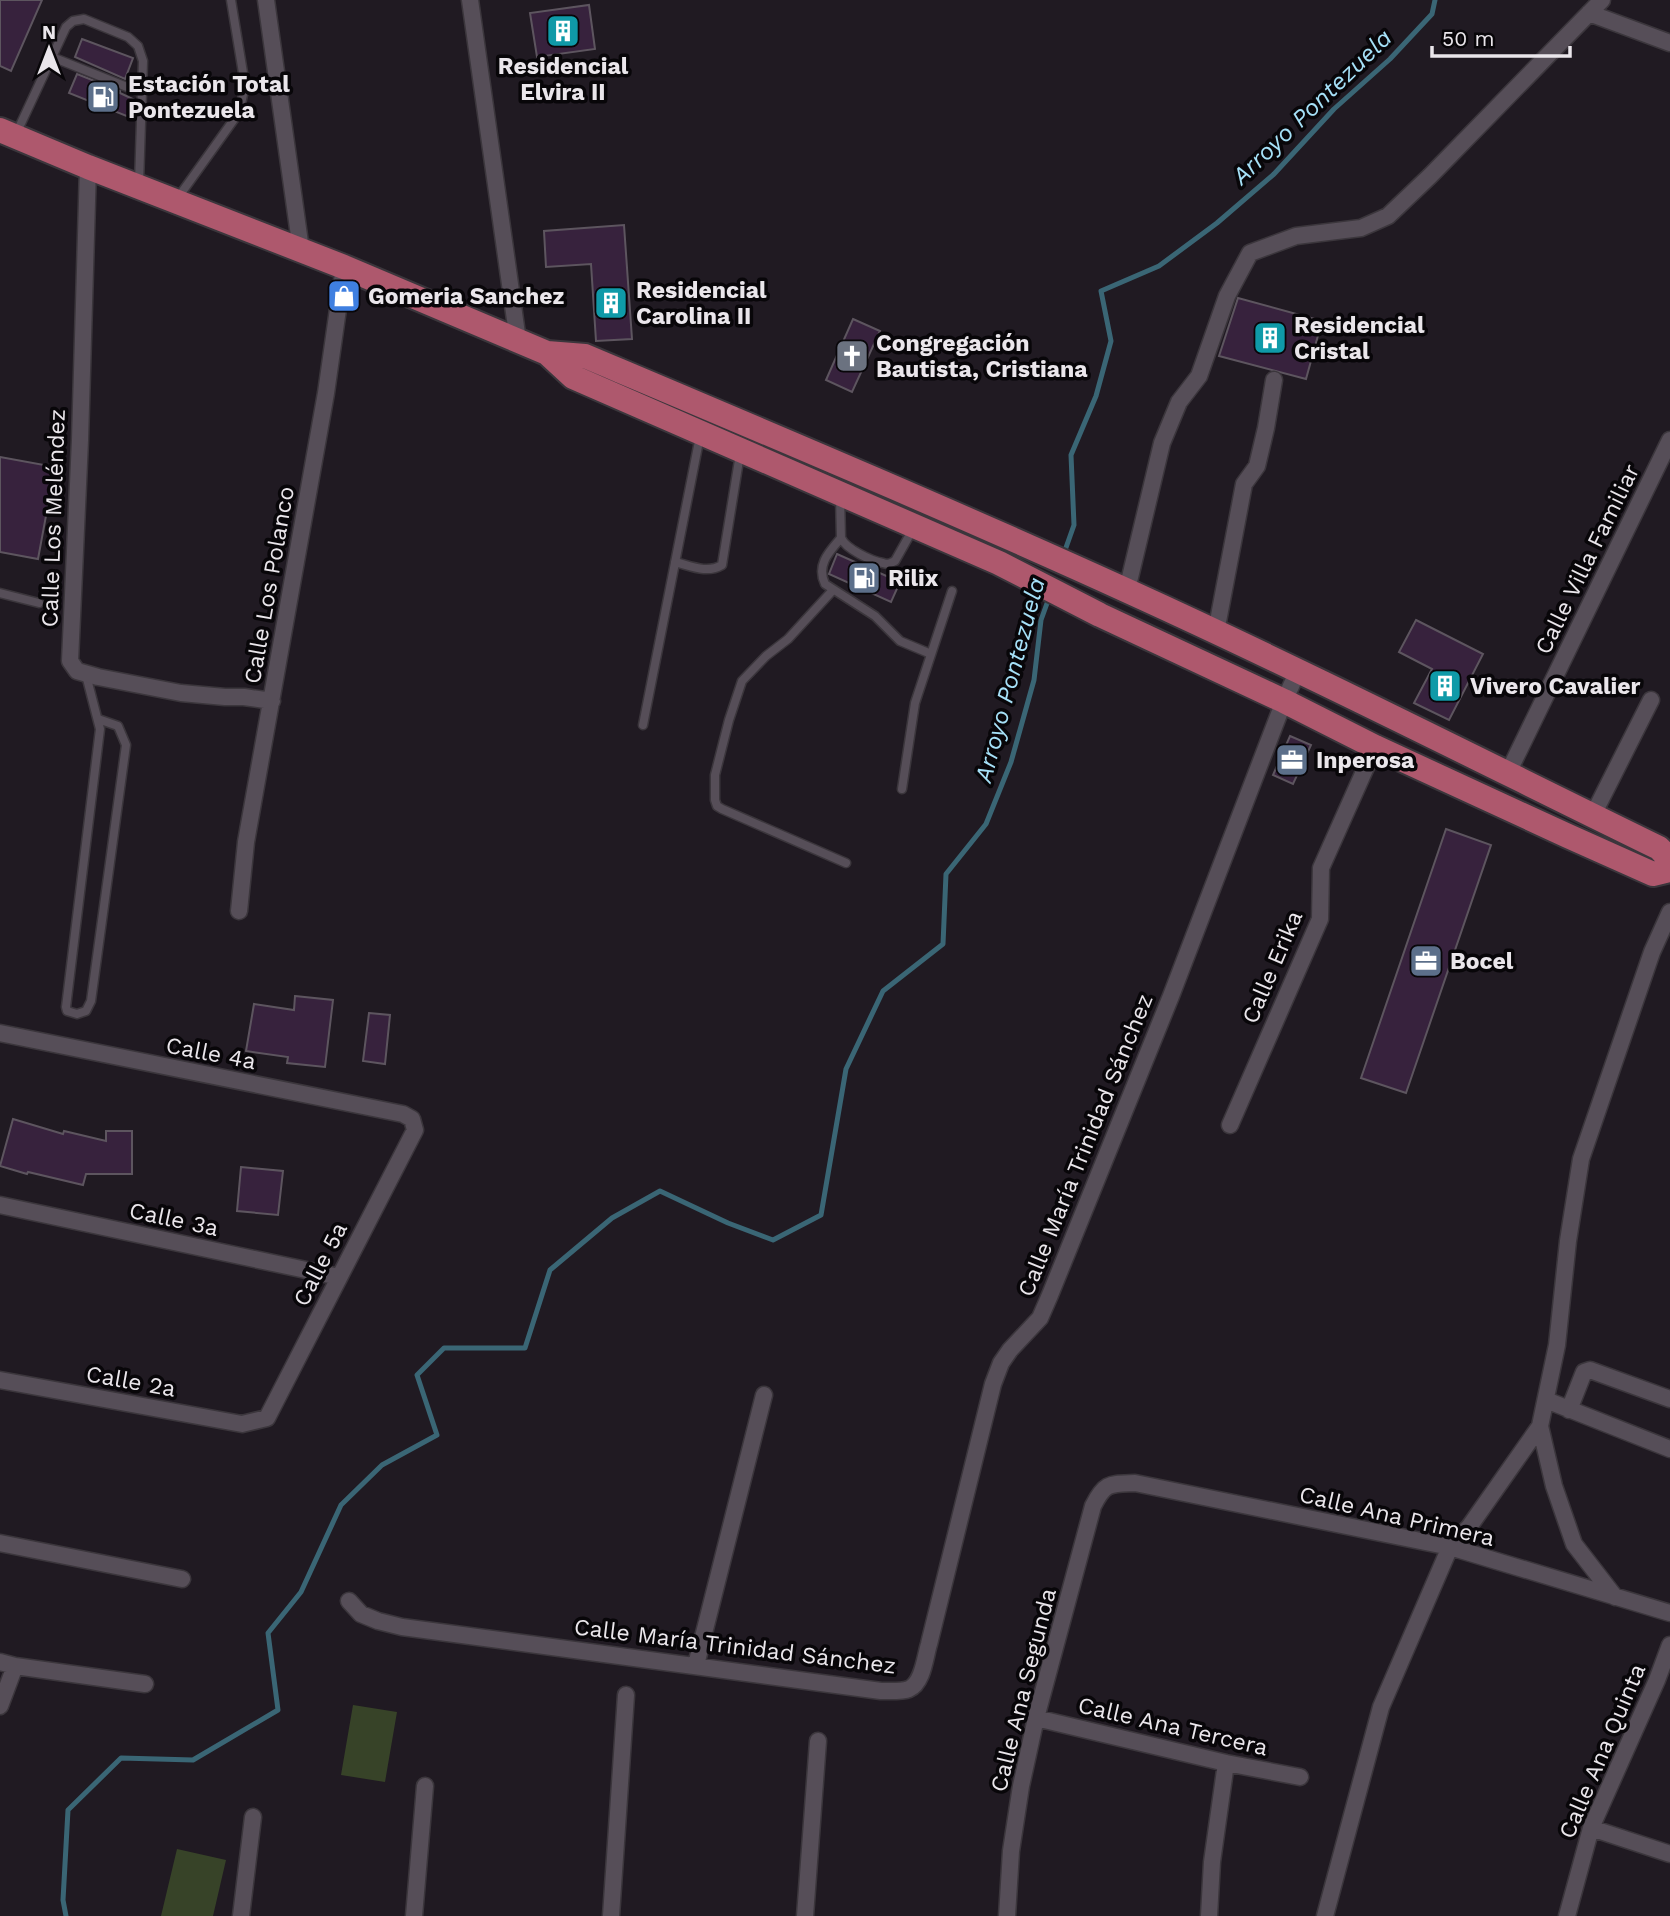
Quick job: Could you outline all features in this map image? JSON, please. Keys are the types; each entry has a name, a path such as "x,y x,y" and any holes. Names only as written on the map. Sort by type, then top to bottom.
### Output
{"main road":[{"path":"8,133 344,267 518,341 547,354 573,377 999,563 1100,615 1375,747 1653,874 1670,870"},
{"path":"547,354 585,356 1119,587 1508,773 1659,848 1670,860"}],"street":[{"path":"265,0 301,250"},
{"path":"470,0 518,341"},
{"path":"1119,587 1162,443 1179,402 1199,376 1227,296 1250,253 1296,236 1361,228 1388,216 1602,0"},
{"path":"1589,13 1670,44"},
{"name":"Calle Los Meléndez","path":"86,673 77,671 70,662 88,167"},
{"name":"Calle Los Polanco","path":"239,911 247,842 326,393 344,267"},
{"path":"1216,632 1244,484 1257,466 1274,380"},
{"name":"Calle Villa Familiar","path":"1508,773 1670,440"},
{"name":"Calle María Trinidad Sánchez","path":"349,1601 361,1614 402,1627 881,1691 909,1689 916,1683 932,1631 993,1384 1001,1363 1040,1318 1051,1295 1298,671"},
{"path":"86,673 181,692 272,701"},
{"path":"1593,816 1651,700"},
{"name":"Calle Erika","path":"1230,1125 1320,919 1321,868 1375,747"},
{"path":"1325,1916 1381,1707 1450,1548 1469,1527 1540,1426 1557,1345 1568,1241 1581,1159 1652,951 1670,912"},
{"name":"Calle 4a","path":"0,1033 403,1114 412,1119"},
{"name":"Calle 5a","path":"254,1422 267,1418 415,1130 412,1119"},
{"name":"Calle 3a","path":"0,1205 339,1277"},
{"path":"1569,1409 1584,1372 1590,1370 1670,1399"},
{"name":"Calle 2a","path":"0,1380 242,1424 254,1422"},
{"path":"696,1665 764,1395"},
{"path":"1546,1400 1670,1449"},
{"path":"1540,1426 1554,1486 1574,1544 1615,1597"},
{"name":"Calle Ana Primera","path":"1111,1484 1135,1483 1450,1548 1670,1613"},
{"name":"Calle Ana Segunda","path":"1007,1916 1011,1851 1021,1786 1036,1718 1093,1506 1100,1493 1111,1484"},
{"path":"0,1543 182,1579"},
{"name":"Calle Ana Quinta","path":"1567,1916 1591,1828 1670,1645"},
{"path":"0,1706 7,1664 145,1684"},
{"path":"611,1916 626,1695"},
{"name":"Calle Ana Tercera","path":"1036,1718 1226,1763 1300,1777"},
{"path":"805,1916 818,1741"},
{"path":"1209,1916 1212,1862 1226,1763"},
{"path":"414,1916 425,1786"},
{"path":"241,1916 254,1817"},
{"path":"1591,1828 1670,1854"}],"lane":[{"path":"175,201 241,104 245,85 231,0"},
{"path":"8,133 52,57 66,27 73,21 84,19 128,37 138,46 143,61 138,187"},
{"path":"52,57 142,93"},
{"path":"643,725 701,432"},
{"path":"675,562 704,570 714,570 722,565 741,452"},
{"path":"840,494 841,538 850,549 887,564 895,561 915,527"},
{"path":"841,538 821,566 825,584 876,616 900,641 931,654"},
{"path":"833,590 788,639 766,656 742,681 715,775 715,800 717,806 722,809 846,863"},
{"path":"902,789 915,703 952,591"},
{"path":"0,593 39,603"},
{"path":"86,673 100,729 66,1007 67,1011 77,1014 86,1011 91,1001 126,745 118,726 98,719"}],"green space":[{"path":"353,1705 397,1712 385,1782 341,1775"},
{"path":"177,1849 226,1860 213,1916 161,1916"}],"building":[{"path":"0,0 42,0 11,71 0,66"},
{"name":"Residencial Elvira II","path":"589,5 595,49 537,57 530,13"},
{"path":"82,39 133,58 125,79 75,57"},
{"name":"Estación Total Pontezuela","path":"77,74 135,100 129,117 69,93"},
{"name":"Residencial Carolina II","path":"624,225 632,339 596,341 591,264 546,267 544,231"},
{"name":"Residencial Cristal","path":"1238,298 1322,321 1306,379 1219,356"},
{"name":"Congregación Bautista, Cristiana","path":"853,319 880,331 852,392 826,380"},
{"path":"0,457 55,467 38,559 0,552"},
{"name":"Rilix","path":"837,554 900,582 891,602 829,574"},
{"name":"Vivero Cavalier","path":"1416,620 1483,654 1449,720 1414,703 1432,669 1399,652"},
{"name":"Inperosa","path":"1290,736 1311,745 1293,784 1273,775"},
{"name":"Bocel","path":"1446,829 1491,845 1406,1093 1361,1078"},
{"path":"295,996 333,1000 325,1067 287,1063 288,1057 246,1051 254,1004 294,1010"},
{"path":"369,1013 390,1015 385,1064 363,1061"},
{"path":"13,1119 63,1134 64,1131 106,1141 106,1131 132,1131 132,1174 86,1174 83,1185 0,1166"},
{"path":"241,1167 283,1171 278,1215 237,1211"}],"waterway":[{"name":"Arroyo Pontezuela","path":"1063,556 1074,525 1071,455 1096,396 1111,341 1101,291 1159,266 1217,223 1274,174 1334,109 1390,59 1432,14 1435,0"},
{"name":"Arroyo Pontezuela","path":"66,1916 63,1900 68,1810 121,1758 193,1760 278,1710 268,1633 301,1592 341,1505 382,1465 437,1435 417,1375 444,1348 525,1348 550,1270 612,1218 660,1191 728,1223 773,1240 821,1215 846,1069 883,991 943,944 946,874 986,824 1011,762 1034,680 1041,620 1050,595"}],"place":[{"name":"Residencial Elvira II","path":"563,31"},
{"name":"Estación Total Pontezuela","path":"103,97"},
{"name":"Gomeria Sanchez","path":"344,296"},
{"name":"Residencial Carolina II","path":"611,303"},
{"name":"Residencial Cristal","path":"1270,338"},
{"name":"Congregación Bautista, Cristiana","path":"852,356"},
{"name":"Rilix","path":"864,578"},
{"name":"Vivero Cavalier","path":"1445,686"},
{"name":"Inperosa","path":"1292,760"},
{"name":"Bocel","path":"1426,961"}]}
